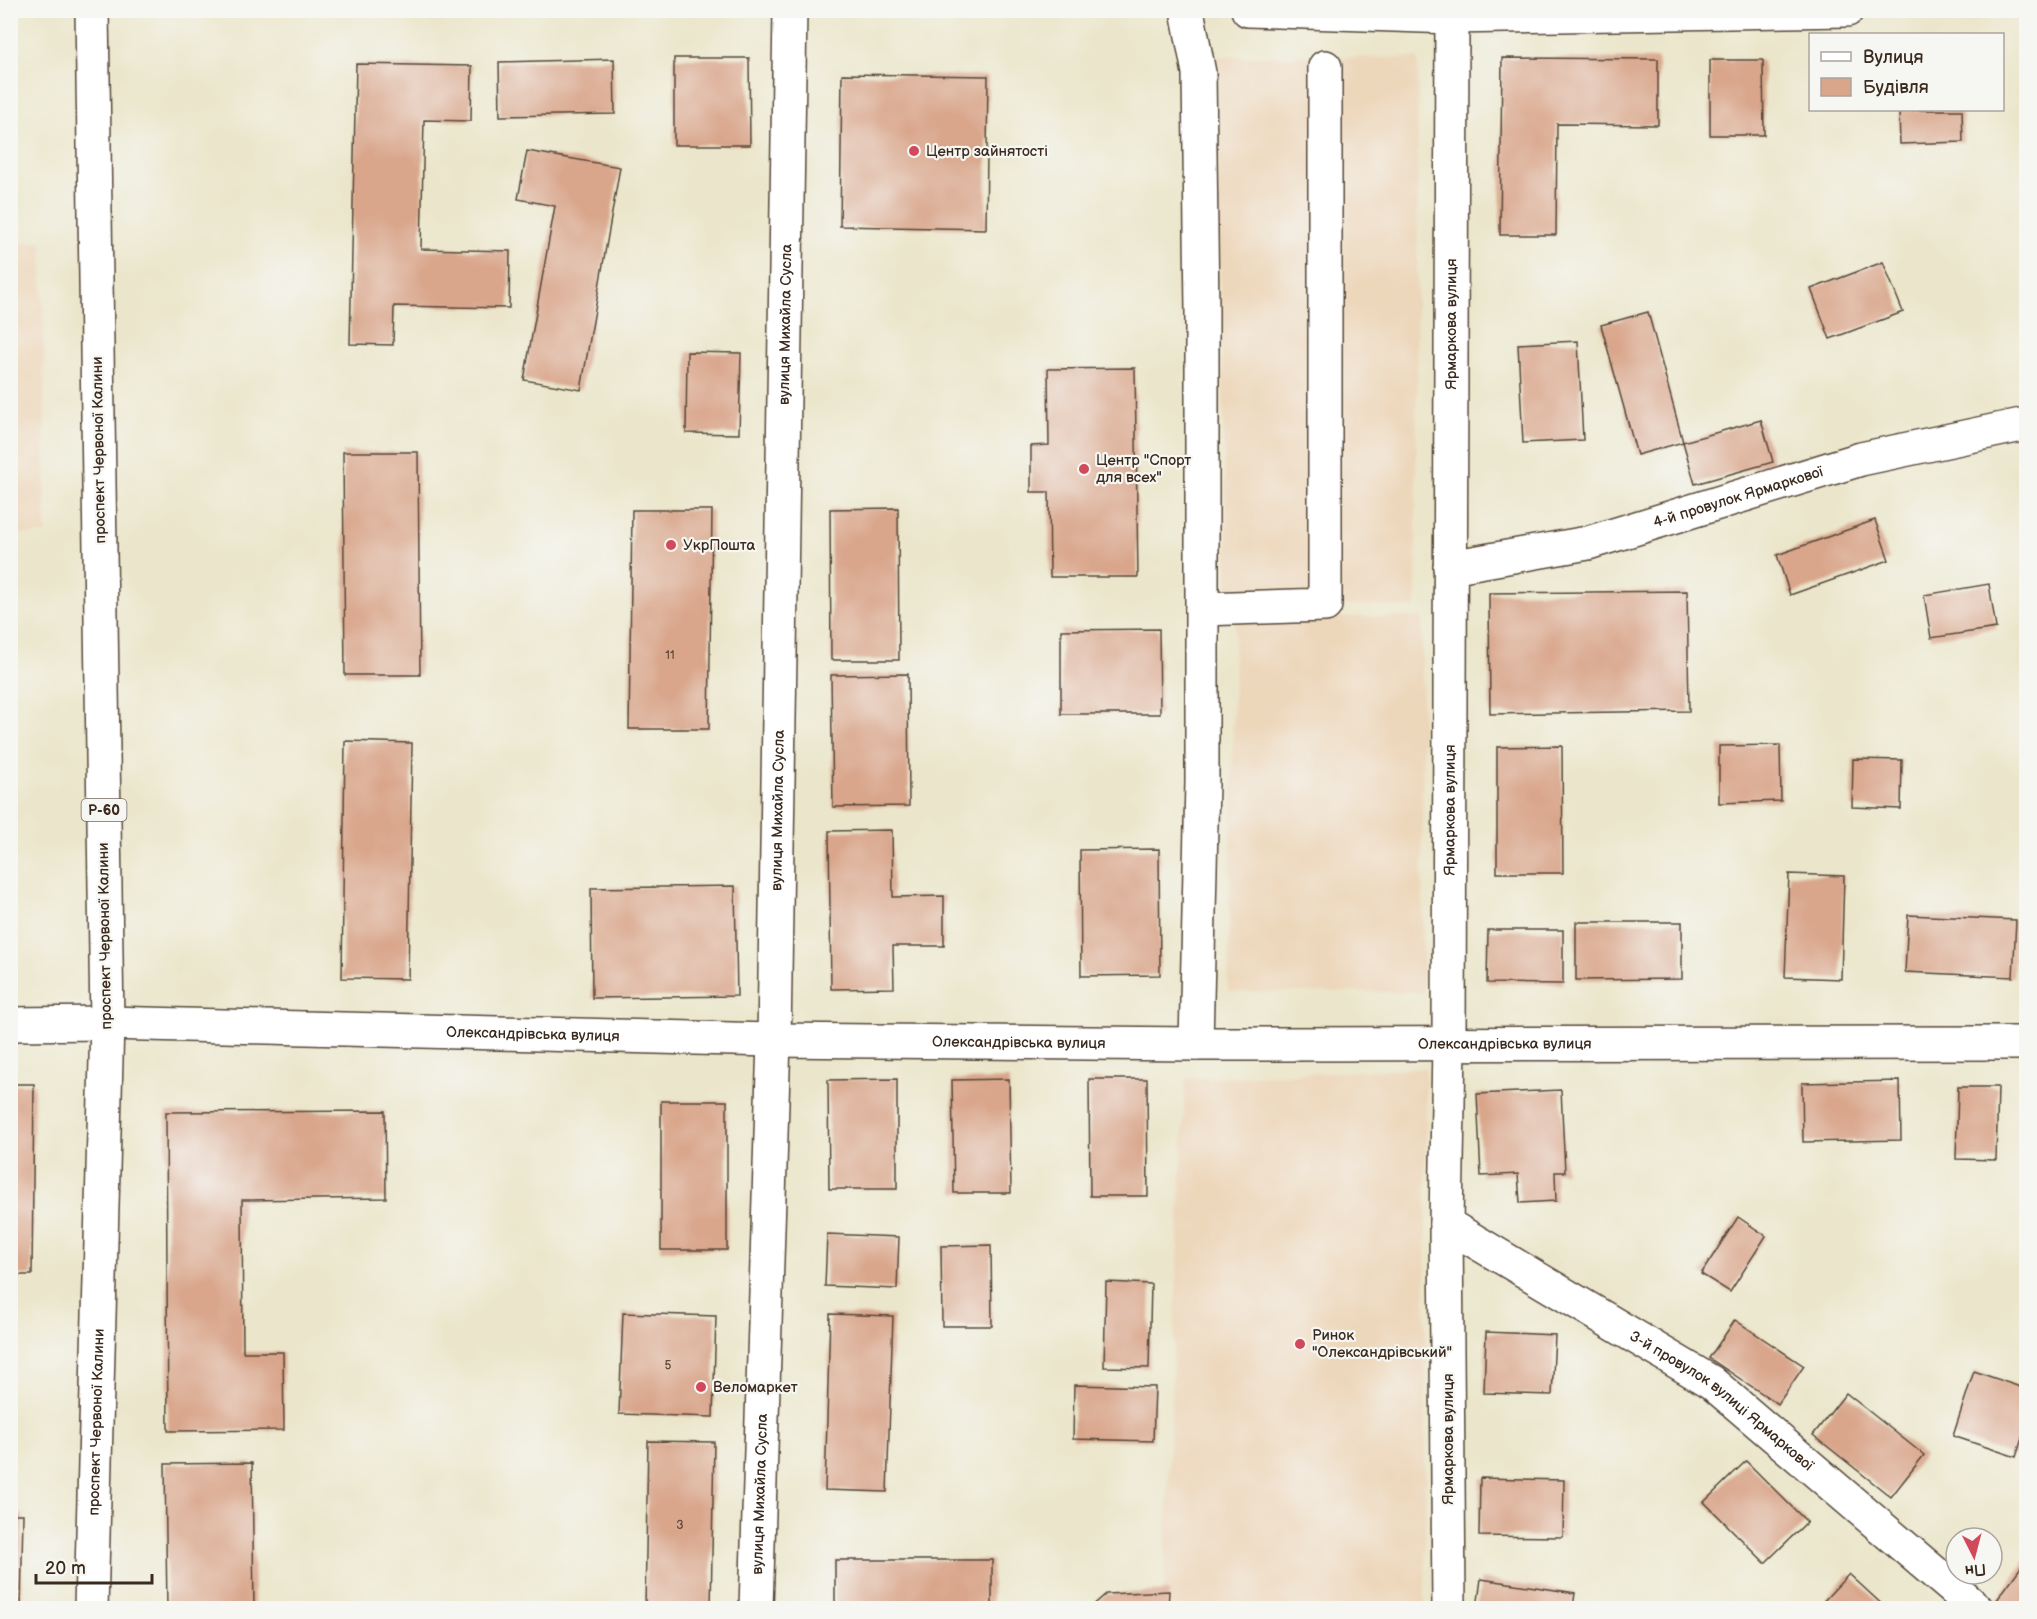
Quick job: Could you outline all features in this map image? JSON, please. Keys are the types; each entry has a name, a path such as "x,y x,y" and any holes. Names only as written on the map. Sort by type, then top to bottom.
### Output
{"street":[{"name":"проспект Червоної Калини","path":"91,1608 106,1023 92,10"},
{"name":"вулиця Михайла Сусла","path":"756,1608 774,1040 789,10"},
{"path":"1187,10 1199,74 1202,311 1202,782 1196,1044"},
{"path":"1248,10 1452,14 1847,10"},
{"name":"Ярмаркова вулиця","path":"1449,1608 1446,1224 1449,1044 1452,14"},
{"path":"1202,609 1325,605 1325,67"},
{"name":"4-й провулок Ярмаркової","path":"1450,567 1588,543 1861,459 2026,424"},
{"name":"Олександрівська вулиця","path":"10,1024 106,1023 774,1040 1196,1044 2026,1043"},
{"name":"3-й провулок вулиці Ярмаркової","path":"1446,1224 1711,1382 1976,1608"}],"shaded area":[{"path":"1215,56 1418,58 1416,607 1228,603"},
{"path":"42,242 46,534 11,534 11,243"},
{"path":"1235,617 1422,617 1423,992 1228,992"},
{"name":"Ринок \"Олександрівський\"","path":"1426,1068 1425,1608 1163,1608 1185,1079"}],"building":[{"path":"674,58 749,58 750,145 674,145"},
{"path":"1502,58 1658,59 1658,125 1557,124 1556,235 1500,235"},
{"path":"614,59 615,114 500,116 499,62"},
{"path":"1710,60 1763,60 1764,135 1710,135"},
{"path":"356,64 472,66 471,121 424,120 421,249 510,251 509,308 394,306 393,345 350,344"},
{"name":"Центр зайнятості","path":"842,74 988,76 986,229 840,226"},
{"path":"1899,111 1962,111 1963,142 1900,144"},
{"path":"527,151 620,167 581,390 524,380 555,206 518,199"},
{"path":"1883,262 1903,312 1830,339 1811,289"},
{"path":"1648,312 1683,442 1637,455 1601,325"},
{"path":"1578,341 1583,440 1523,443 1518,344"},
{"path":"687,352 741,353 739,434 686,433"},
{"name":"Центр \"Спорт для всех\"","path":"1135,368 1138,577 1050,577 1049,492 1031,492 1031,446 1049,445 1048,369"},
{"path":"1761,420 1773,462 1695,484 1683,442"},
{"path":"343,452 418,452 420,675 345,675"},
{"path":"898,508 899,660 831,660 830,509"},
{"path":"632,510 712,510 709,729 629,729"},
{"path":"1875,520 1889,560 1790,595 1777,555"},
{"path":"1989,584 1996,628 1931,638 1924,595"},
{"path":"1687,591 1689,711 1490,714 1489,593"},
{"path":"1159,629 1160,714 1061,714 1061,630"},
{"path":"908,674 909,806 833,807 831,675"},
{"path":"345,741 412,743 408,979 342,978"},
{"path":"1780,745 1781,801 1719,803 1719,746"},
{"path":"1562,746 1563,873 1497,873 1497,747"},
{"path":"1853,759 1902,760 1901,809 1852,807"},
{"path":"892,830 893,897 944,896 944,946 893,946 894,988 831,989 829,831"},
{"path":"1159,849 1160,975 1081,976 1080,850"},
{"path":"1789,874 1844,876 1841,979 1785,977"},
{"path":"735,886 737,996 592,998 591,888"},
{"path":"1908,915 2016,920 2013,977 1905,972"},
{"path":"1576,922 1682,922 1682,979 1576,980"},
{"path":"1488,930 1563,930 1563,984 1487,983"},
{"path":"897,1079 897,1189 829,1189 828,1080"},
{"path":"1009,1079 1011,1193 954,1193 952,1080"},
{"path":"1089,1079 1147,1079 1148,1196 1090,1196"},
{"path":"1900,1081 1901,1140 1803,1142 1802,1083"},
{"path":"10,1084 34,1084 32,1275 10,1275"},
{"path":"1958,1087 1998,1087 1996,1160 1956,1159"},
{"path":"1561,1090 1565,1172 1555,1172 1556,1201 1520,1203 1518,1174 1481,1176 1477,1094"},
{"path":"661,1101 727,1101 727,1250 661,1250"},
{"path":"385,1111 386,1198 242,1200 243,1352 283,1352 284,1430 168,1431 166,1112"},
{"path":"1738,1217 1766,1236 1730,1292 1701,1274"},
{"path":"827,1234 899,1237 897,1289 825,1286"},
{"path":"991,1245 992,1326 942,1326 941,1246"},
{"path":"1106,1282 1151,1284 1149,1368 1104,1367"},
{"path":"623,1313 716,1316 713,1417 619,1414"},
{"path":"830,1314 893,1316 887,1492 825,1490"},
{"path":"1735,1320 1804,1366 1778,1404 1709,1358"},
{"path":"1486,1332 1555,1335 1552,1395 1484,1393"},
{"path":"1974,1371 2026,1389 2026,1426 2016,1457 1953,1436"},
{"path":"1074,1385 1155,1387 1153,1441 1073,1439"},
{"path":"1846,1393 1924,1455 1891,1497 1813,1435"},
{"path":"648,1441 714,1442 711,1608 645,1608"},
{"path":"1746,1461 1807,1522 1765,1563 1704,1502"},
{"path":"252,1463 254,1608 167,1608 165,1464"},
{"path":"1480,1478 1564,1480 1563,1537 1479,1536"},
{"path":"10,1514 23,1514 21,1608 10,1608"},
{"path":"835,1560 992,1560 992,1608 835,1608"},
{"path":"2026,1560 2026,1608 1991,1608"},
{"path":"1849,1574 1886,1608 1817,1608"},
{"path":"1481,1579 1575,1593 1573,1608 1477,1608"},
{"path":"1169,1591 1168,1608 1090,1608 1106,1594"}],"place":[{"name":"Центр зайнятості","path":"914,151"},
{"name":"Центр \"Спорт для всех\"","path":"1084,469"},
{"name":"УкрПошта","path":"671,545"},
{"name":"Ринок \"Олександрівський\"","path":"1300,1344"},
{"name":"Веломаркет","path":"701,1387"}]}
